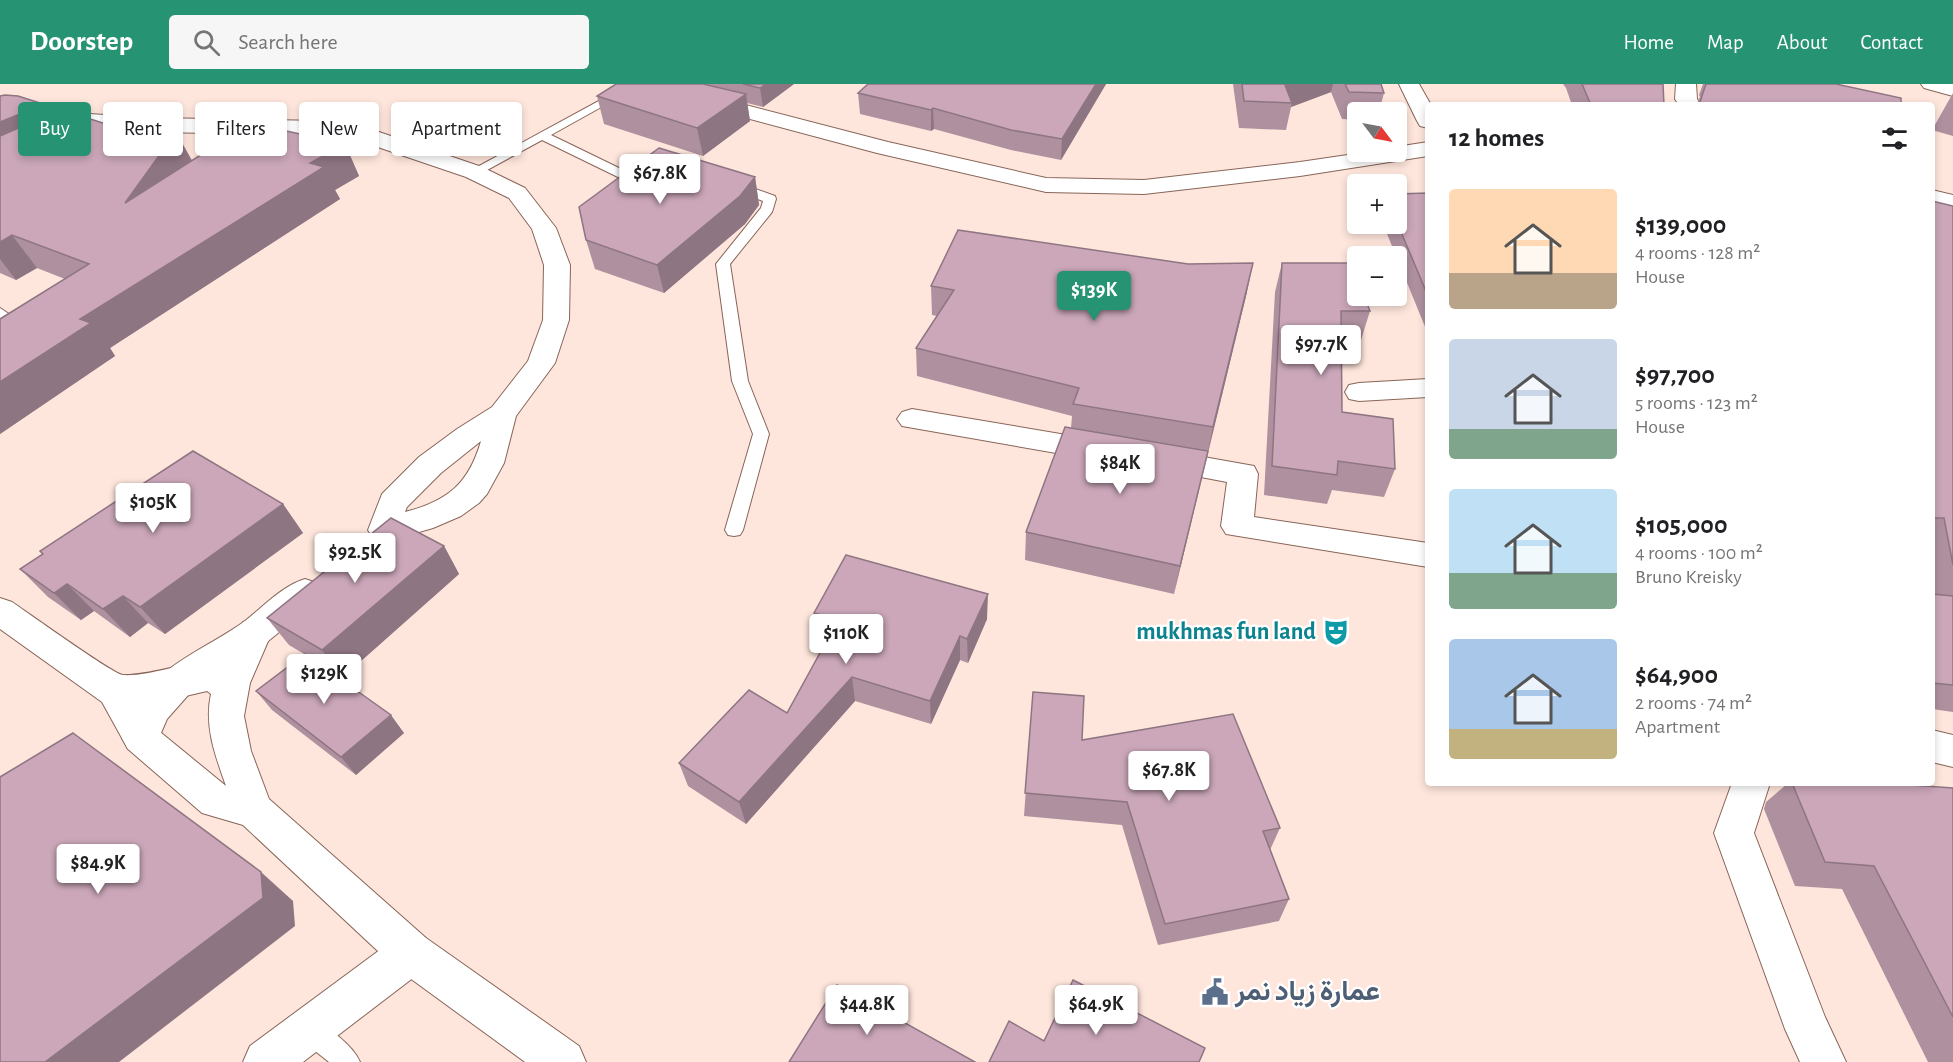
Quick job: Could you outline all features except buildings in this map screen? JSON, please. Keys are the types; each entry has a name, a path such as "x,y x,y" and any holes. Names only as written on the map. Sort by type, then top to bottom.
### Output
{"street":[{"path":"1409,84 1425,115"},
{"path":"1686,84 1688,102"},
{"path":"1931,84 1953,90"},
{"path":"631,85 692,97 885,148 1046,185 1144,187 1300,169 1425,148"},
{"path":"0,123 26,117 153,125 324,128 368,135 474,172 517,193 544,228 558,266 556,320 541,363 502,414 467,436 430,465 393,502 384,530"},
{"path":"1935,198 1953,202"},
{"path":"1359,392 1425,387"},
{"path":"356,552 384,530 430,517 459,503 476,486 498,444 502,414"},
{"path":"912,419 1243,474 1237,526 1425,555"},
{"path":"141,738 153,710 177,683 190,672 255,632 329,573"},
{"path":"0,611 115,691 141,738 216,801 254,810"},
{"path":"255,632 231,688 226,714 229,738 254,810 411,953 563,1062"},
{"path":"115,691 188,663 255,632"},
{"path":"115,691 177,683 211,675 231,688"},
{"path":"1935,747 1953,751"},
{"path":"1750,786 1734,833 1807,1029 1823,1062"},
{"path":"266,1062 411,953"}],"lane":[{"path":"474,172 631,85"},
{"path":"542,135 620,174 664,158"},
{"path":"717,179 770,200 767,209 723,264 740,381 761,434 734,530"},
{"path":"0,312 20,326 0,338"},
{"path":"309,1030 348,1062"}],"place":[{"name":"mukhmas fun land","path":"1336,632"},
{"name":"عمارة زياد نمر","path":"1215,992"}]}
